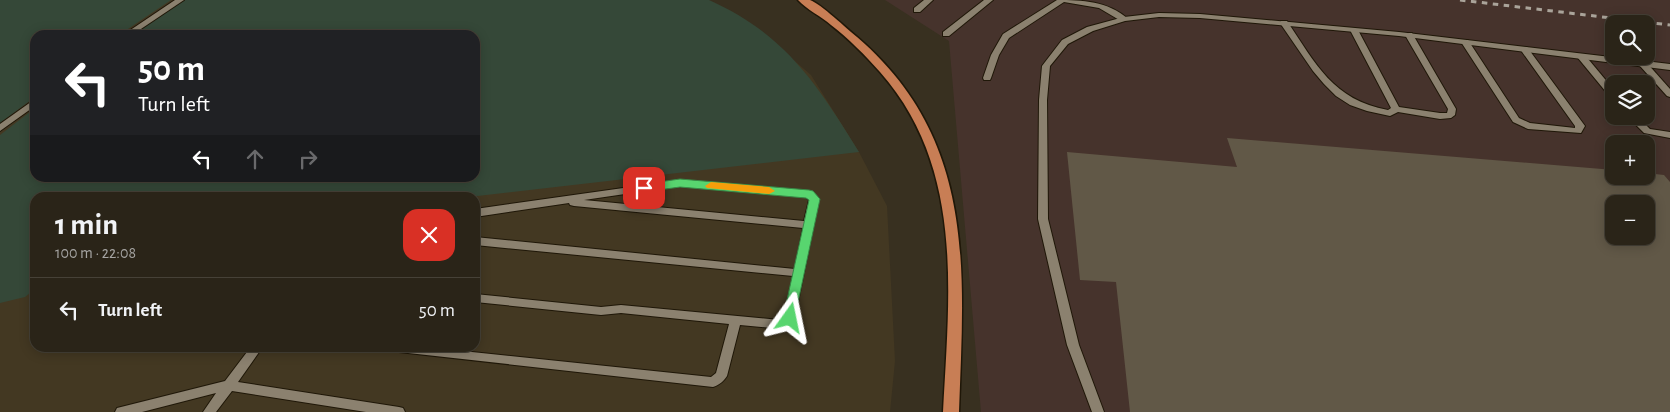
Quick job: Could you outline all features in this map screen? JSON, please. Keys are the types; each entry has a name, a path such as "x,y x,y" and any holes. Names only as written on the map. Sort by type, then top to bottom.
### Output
{"main road":[{"path":"803,0 858,40 876,60 914,109 937,162 947,198 956,266 951,412"}],"street":[{"path":"134,30 180,0"},
{"path":"917,10 928,0"},
{"path":"946,34 989,0"},
{"path":"987,78 995,55 1006,36 1063,0 1101,6 1124,19"},
{"path":"1098,412 1073,344 1043,219 1043,100 1046,66 1065,42 1090,29 1124,19 1159,15 1409,35 1605,59"},
{"path":"1284,24 1327,84 1337,94 1356,106 1372,112 1390,113 1396,109 1440,116 1451,115 1452,109 1409,35"},
{"path":"1354,30 1396,109"},
{"path":"1465,42 1516,120 1528,126 1578,130 1580,126 1524,49"},
{"path":"1581,56 1605,85"},
{"path":"1644,65 1670,94"},
{"path":"1652,65 1670,67"},
{"path":"0,128 30,106"},
{"path":"1640,125 1647,131 1670,135"},
{"path":"480,212 680,183 809,194 814,199 790,318 782,325 621,309 601,311 480,299"},
{"path":"556,201 809,225"},
{"path":"480,241 799,273"},
{"path":"431,352 712,382 721,376 734,320"},
{"path":"209,412 253,352"},
{"path":"121,412 228,385 399,412"}],"shaded area":[{"path":"0,0 707,0 768,38 811,75 859,152 887,206 895,361 890,412 0,412"},
{"path":"885,0 1670,0 1670,412 981,412 949,41"}],"green space":[{"path":"0,0 171,0 126,30 30,30 30,101 0,123"},
{"path":"185,0 709,0 759,29 797,63 829,104 859,152 480,196 480,192 30,192 30,293 25,297 0,303 0,135 30,112 30,182 480,182 480,30 140,30"}],"building":[{"path":"1227,138 1605,169 1605,185 1655,185 1655,174 1664,175 1670,182 1670,412 1130,412 1116,282 1080,280 1067,152 1237,167"}],"railway":[{"path":"1460,0 1670,25"}],"slow traffic":[{"path":"711,186 769,191"}],"route":[{"path":"644,188 680,183 809,194 814,199 790,318"}]}
